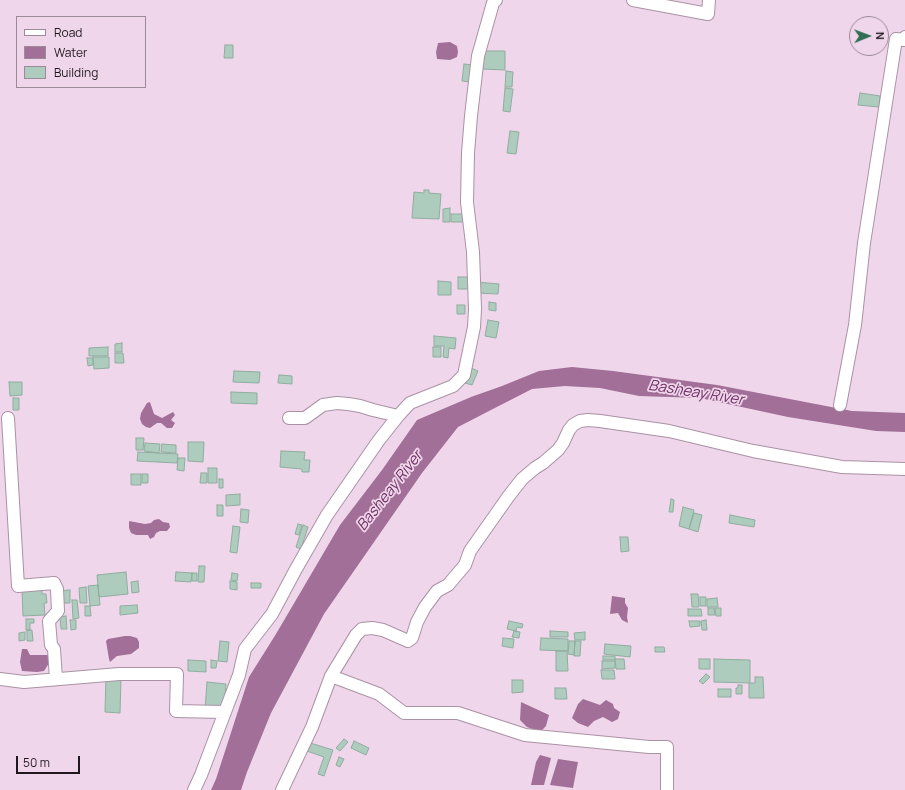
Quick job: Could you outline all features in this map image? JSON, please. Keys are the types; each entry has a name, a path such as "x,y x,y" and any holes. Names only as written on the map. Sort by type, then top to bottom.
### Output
{"street":[{"path":"194,790 239,675 245,649 272,614 327,515 379,440 410,403 453,386 464,375 474,327 475,309 473,252 467,202 470,123 478,56 493,3 496,0"},
{"path":"633,0 708,14 709,0"},
{"path":"840,405 855,325 864,243 896,39 904,40 905,37"},
{"path":"290,418 305,418 323,405 337,403 360,406 398,416"},
{"path":"8,418 18,586 54,583 57,589 58,611 49,621 52,645 54,649 56,679"},
{"path":"282,790 312,727 331,676 356,635 362,629 372,628 383,630 408,641 412,638 417,622 425,607 437,591 448,585 464,566 470,551 512,491 522,479 535,468 543,464 558,450 569,430 573,425 580,421 600,421 669,431 753,451 842,467 905,470"},
{"path":"0,679 24,682 119,674 177,674 176,711 224,712"},
{"path":"331,676 379,694 404,712 458,713 525,735 649,747 667,747 667,790"}],"water":[{"path":"450,42 457,46 457,57 450,60 437,59 436,52 438,43"},
{"name":"Basheay River","path":"572,367 717,385 852,411 905,413 905,432 876,431 788,417 700,398 639,396 600,388 565,386 532,389 489,411 458,427 422,473 324,614 271,713 241,790 211,790 216,779 249,677 340,525 382,470 417,420 471,397 539,371"},
{"path":"150,402 154,414 162,418 173,412 175,415 171,420 175,423 172,428 167,428 161,423 157,423 150,428 142,424 140,419 141,413 147,403"},
{"path":"159,519 163,522 169,523 170,527 167,531 160,531 156,533 154,537 150,539 148,535 136,535 131,533 129,528 129,521 145,524"},
{"path":"612,596 625,598 625,603 628,608 628,623 622,620 618,613 610,614"},
{"path":"125,636 137,638 139,648 131,654 117,656 110,662 106,641 108,639"},
{"path":"22,649 27,649 30,655 52,655 51,660 44,671 22,671 20,662"},
{"path":"583,699 600,705 606,700 613,704 614,708 620,712 618,719 612,722 603,717 594,721 588,727 578,723 572,718 578,704"},
{"path":"521,702 549,715 546,726 540,732 527,727 520,720"},
{"path":"540,755 551,758 544,785 531,785 536,762"},
{"path":"558,759 578,762 573,788 550,785"}],"building":[{"path":"225,45 233,45 233,58 224,58"},
{"path":"483,51 505,51 505,70 482,69"},
{"path":"464,64 473,65 470,82 462,81"},
{"path":"506,71 513,72 512,87 505,87"},
{"path":"505,88 513,89 510,112 503,111"},
{"path":"860,93 880,96 879,107 858,105"},
{"path":"510,131 519,132 516,154 507,153"},
{"path":"424,190 429,190 429,193 441,194 439,219 412,218 414,192 424,193"},
{"path":"450,208 450,222 443,222 443,209"},
{"path":"451,214 464,214 464,222 451,222"},
{"path":"458,277 469,277 469,289 458,289"},
{"path":"438,281 451,282 451,295 438,295"},
{"path":"476,282 499,284 498,294 476,293"},
{"path":"489,302 496,303 496,311 489,310"},
{"path":"457,305 465,305 465,314 457,314"},
{"path":"488,320 499,322 496,338 485,336"},
{"path":"434,336 456,338 455,349 449,348 448,358 443,357 444,346 434,346"},
{"path":"122,343 122,352 115,352 115,344"},
{"path":"108,347 108,356 89,356 89,348"},
{"path":"433,347 441,347 441,357 433,357"},
{"path":"115,353 123,353 124,363 115,363"},
{"path":"93,357 109,357 109,368 94,369"},
{"path":"87,358 93,358 93,365 88,366"},
{"path":"471,368 478,371 472,385 465,383"},
{"path":"234,371 260,372 259,383 233,382"},
{"path":"279,375 292,376 292,384 278,383"},
{"path":"9,382 22,382 22,395 10,396"},
{"path":"231,392 257,393 257,404 231,403"},
{"path":"13,398 19,398 19,410 13,410"},
{"path":"136,438 144,438 143,450 136,450"},
{"path":"188,442 204,442 203,462 188,461"},
{"path":"145,443 160,444 159,453 144,451"},
{"path":"162,444 176,445 176,453 161,452"},
{"path":"281,451 305,452 304,460 310,460 309,472 302,472 302,469 280,467"},
{"path":"138,452 178,454 177,463 137,461"},
{"path":"178,458 185,458 184,471 177,470"},
{"path":"208,468 217,468 217,483 208,483"},
{"path":"201,473 207,473 207,483 200,483"},
{"path":"131,474 141,474 141,485 131,485"},
{"path":"142,474 148,474 148,483 142,483"},
{"path":"219,479 223,479 223,488 219,488"},
{"path":"240,494 240,505 226,506 226,495"},
{"path":"671,499 674,500 673,512 669,512"},
{"path":"217,505 223,505 223,516 217,516"},
{"path":"683,507 694,510 689,529 679,526"},
{"path":"241,509 249,510 248,523 240,522"},
{"path":"694,513 702,515 698,532 689,529"},
{"path":"730,515 755,520 754,527 729,523"},
{"path":"298,524 302,525 299,535 295,534"},
{"path":"303,525 308,527 301,549 296,547"},
{"path":"233,526 240,527 237,553 230,552"},
{"path":"620,537 628,537 629,551 621,552"},
{"path":"199,566 205,566 204,582 198,582"},
{"path":"126,572 128,594 99,597 97,575"},
{"path":"176,572 192,573 191,582 175,581"},
{"path":"192,573 197,573 197,581 192,581"},
{"path":"232,573 238,574 237,581 231,580"},
{"path":"138,581 139,592 132,593 131,582"},
{"path":"230,581 237,582 237,590 230,589"},
{"path":"251,583 261,583 261,588 251,588"},
{"path":"98,585 100,605 90,606 88,586"},
{"path":"86,587 87,603 80,603 79,588"},
{"path":"42,588 42,594 46,594 47,603 44,603 45,615 23,616 22,589"},
{"path":"70,590 70,603 58,603 57,591"},
{"path":"691,594 698,594 699,607 692,607"},
{"path":"700,597 706,597 706,606 700,606"},
{"path":"717,598 718,607 707,607 707,599"},
{"path":"72,600 77,600 79,618 73,619"},
{"path":"137,605 138,613 120,615 120,606"},
{"path":"85,606 90,606 91,616 85,616"},
{"path":"708,608 714,608 715,615 708,615"},
{"path":"715,608 721,608 721,616 716,616"},
{"path":"688,609 701,609 702,616 688,616"},
{"path":"66,616 67,629 61,629 60,617"},
{"path":"26,619 34,619 34,623 30,623 30,630 26,630"},
{"path":"70,620 76,620 76,629 71,630"},
{"path":"706,620 707,630 702,630 701,621"},
{"path":"509,621 523,624 522,628 517,627 516,631 507,629"},
{"path":"689,621 700,621 700,626 690,627"},
{"path":"27,630 32,630 33,641 27,641"},
{"path":"514,631 520,632 519,638 512,637"},
{"path":"550,631 568,632 568,637 550,637"},
{"path":"25,632 25,640 19,641 19,633"},
{"path":"585,632 585,640 575,640 574,633"},
{"path":"503,638 514,639 513,648 502,646"},
{"path":"541,638 568,639 568,651 540,650"},
{"path":"220,641 229,642 227,662 218,661"},
{"path":"569,641 575,641 574,655 568,654"},
{"path":"575,641 581,641 580,656 574,656"},
{"path":"605,644 631,646 630,657 604,654"},
{"path":"655,647 664,647 665,652 655,652"},
{"path":"556,651 567,651 568,671 556,671"},
{"path":"603,656 615,656 615,660 603,660"},
{"path":"615,659 624,659 625,669 616,669"},
{"path":"699,659 710,659 710,669 699,669"},
{"path":"714,659 750,660 750,683 714,682"},
{"path":"188,660 206,661 206,672 188,671"},
{"path":"211,660 217,661 216,668 211,668"},
{"path":"602,661 615,661 615,668 602,669"},
{"path":"601,670 614,670 615,679 602,679"},
{"path":"706,674 710,677 703,684 699,681"},
{"path":"106,676 121,677 120,713 105,712"},
{"path":"755,677 763,677 764,698 749,698 749,683 755,683"},
{"path":"512,680 523,680 523,692 512,693"},
{"path":"207,682 226,684 224,711 205,710"},
{"path":"738,685 742,685 742,694 736,694 736,688 738,688"},
{"path":"555,688 566,688 567,699 555,699"},
{"path":"718,689 731,689 731,697 718,697"},
{"path":"344,739 348,742 340,751 336,748"},
{"path":"354,741 369,748 366,755 351,748"},
{"path":"307,742 333,750 324,776 318,774 324,757 304,750"},
{"path":"339,757 344,759 340,767 336,765"}]}
